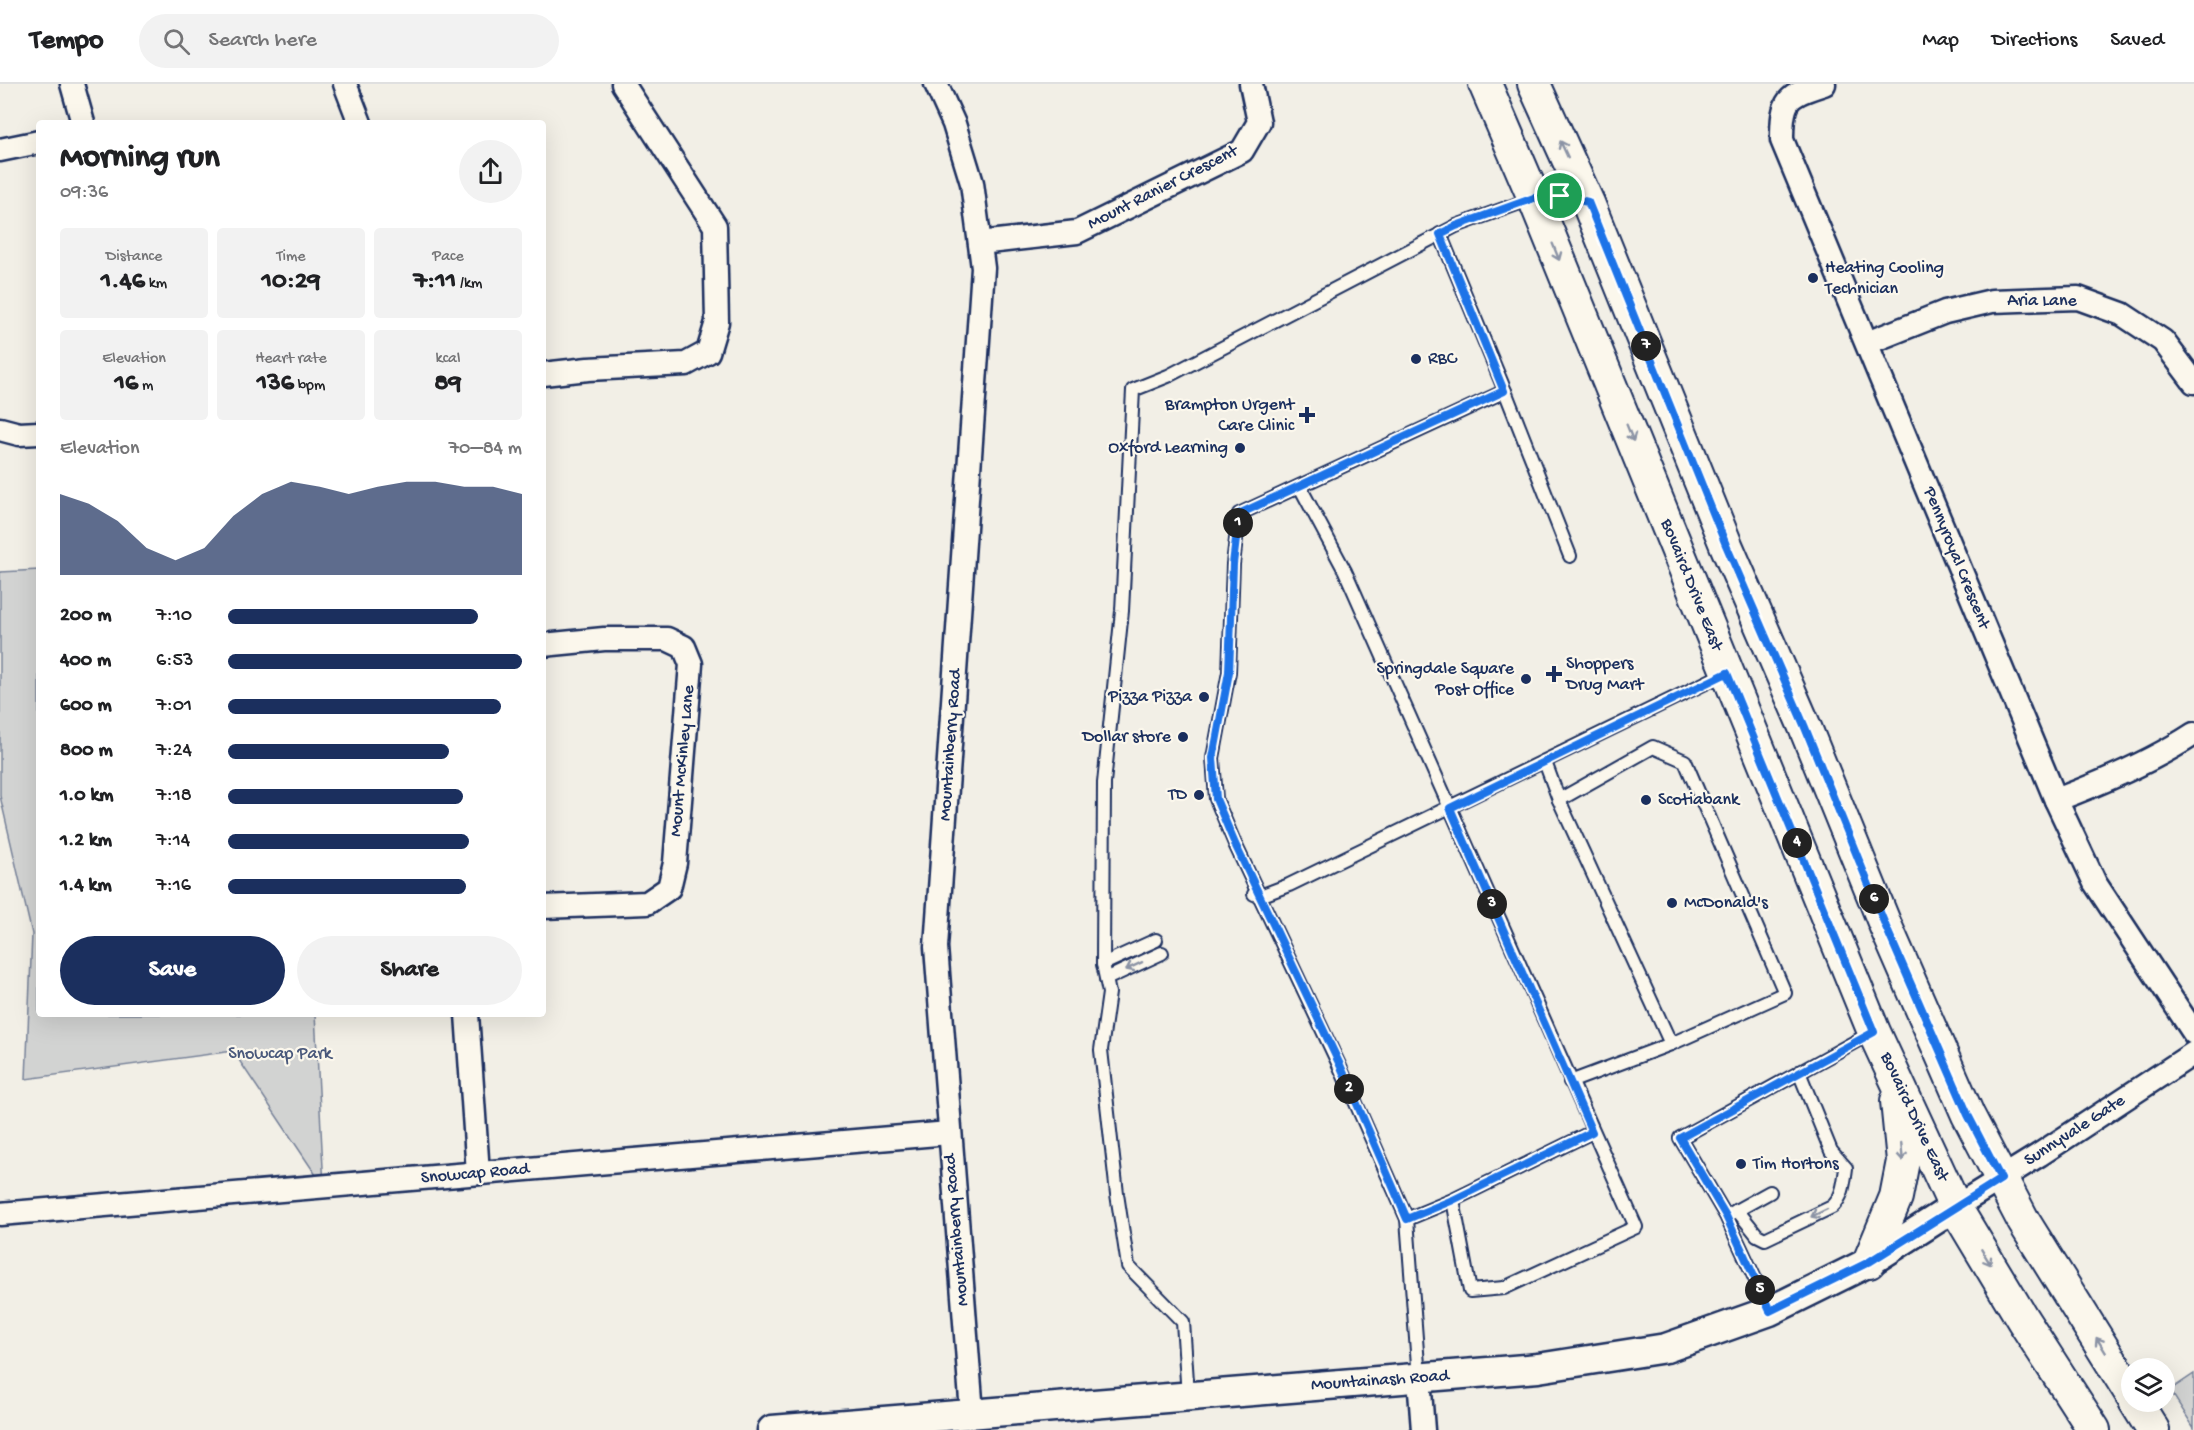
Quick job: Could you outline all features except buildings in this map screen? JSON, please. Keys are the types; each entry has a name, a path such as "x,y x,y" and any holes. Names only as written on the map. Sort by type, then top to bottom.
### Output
{"main road":[{"name":"Bovaird Drive East","path":"1485,84 1534,198 1874,1032 1955,1207 2094,1430"},
{"path":"1534,84 1588,202 1726,545 1804,725 1886,927 1968,1115 2024,1222 2121,1377"},
{"path":"1534,198 1560,196 1588,202"},
{"path":"1869,1262 1896,1197 1903,1161 1894,1073"},
{"path":"2142,1412 2153,1430"}],"street":[{"path":"72,84 82,120"},
{"path":"345,84 359,120"},
{"path":"546,374 686,364 708,352 717,322 715,226 623,84"},
{"name":"Mountainberry Road","path":"936,84 954,124 972,183 983,268 936,947 949,1133 974,1421"},
{"name":"Mount Ranier Crescent","path":"980,243 1077,232 1242,151 1259,122 1251,84"},
{"name":"Pennyroyal Crescent","path":"1824,84 1796,93 1782,112 1782,140 2056,800 2095,883 2194,1033"},
{"path":"0,150 36,143"},
{"name":"Aria Lane","path":"1867,343 1945,312 1992,301 2078,298 2122,314 2163,341 2194,382"},
{"path":"0,429 19,434 36,434"},
{"name":"Mount McKinley Lane","path":"546,645 604,639 667,639 684,647 691,664 675,863 669,888 647,903 546,907"},
{"path":"2056,800 2117,777 2175,747 2194,734"},
{"path":"467,1017 478,1173"},
{"name":"Sunnyvale Gate","path":"1955,1207 2194,1053"},
{"name":"Snowcap Road","path":"0,1214 949,1133"},
{"name":"Mountainash Road","path":"772,1430 974,1421 1188,1396 1538,1368 1647,1352 1666,1348 1770,1311 1869,1262 1955,1207"},
{"path":"1419,1378 1423,1430"}],"lane":[{"path":"1188,1396 1183,1322 1128,1266 1117,1194 1101,1050 1109,993 1102,964 1104,783 1122,611 1133,390 1168,376 1456,226 1534,198"},
{"path":"1440,234 1570,556"},
{"path":"1419,1378 1407,1219 1341,1067 1256,898 1216,799 1213,758 1229,672 1233,564 1239,514 1504,391"},
{"path":"1300,487 1345,571 1636,1227 1504,1288 1470,1291 1453,1200"},
{"path":"1256,898 1289,885 1727,673"},
{"path":"1559,800 1653,747 1685,762 1785,993 1671,1044 1570,1082"},
{"path":"1545,762 1559,800 1671,1044"},
{"path":"1102,964 1156,940"},
{"path":"1106,979 1162,953"},
{"path":"1770,1311 1731,1213 1680,1138 1874,1032"},
{"path":"1731,1213 1757,1235 1766,1239 1832,1207 1839,1201 1846,1168 1831,1151 1799,1072"},
{"path":"1407,1219 1453,1200 1592,1132"},
{"path":"1731,1213 1770,1192"}],"green space":[{"name":"Snowcap Park","path":"36,570 36,1017 315,1017 324,1187 233,1051 26,1079 32,934 0,796 0,572"},
{"path":"2194,1374 2194,1428 2175,1398 2175,1387"}],"place":[{"name":"Heating Cooling Technician","path":"1813,278"},
{"name":"RBC","path":"1416,359"},
{"name":"Brampton Urgent Care Clinic","path":"1307,415"},
{"name":"Oxford Learning","path":"1240,448"},
{"name":"Shoppers Drug Mart","path":"1554,674"},
{"name":"Springdale Square Post Office","path":"1526,679"},
{"name":"Pizza Pizza","path":"1204,697"},
{"name":"Dollar store","path":"1183,737"},
{"name":"TD","path":"1199,795"},
{"name":"Scotiabank","path":"1646,800"},
{"name":"McDonald's","path":"1672,903"},
{"name":"Tim Hortons","path":"1741,1164"}],"route":[{"path":"1560,196 1588,202 1726,545 1804,725 1886,927 1968,1115 2001,1179 1869,1262 1770,1311 1726,1216 1680,1138 1874,1032 1727,673 1450,808 1592,1132 1453,1200 1407,1219 1341,1067 1318,1022 1216,799 1213,758 1229,672 1233,564 1239,514 1504,391 1440,234 1534,198 1560,196"}]}
